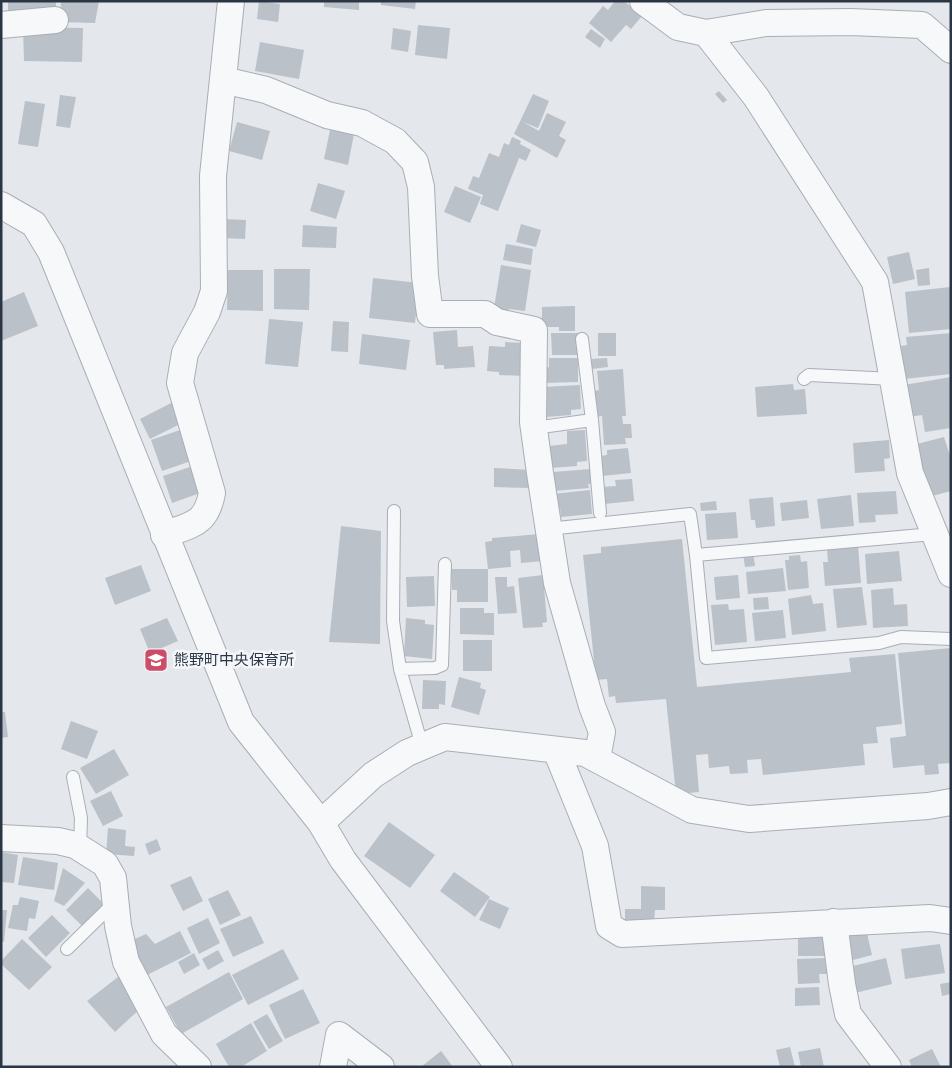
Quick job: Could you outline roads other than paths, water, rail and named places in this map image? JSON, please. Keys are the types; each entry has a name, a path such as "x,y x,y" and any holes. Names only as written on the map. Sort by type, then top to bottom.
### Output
{"street":[{"path":"164,535 200,520 209,510 212,493 180,383 185,353 207,312 214,291 213,176 231,1"},
{"path":"643,1 678,27 706,33 766,23 851,22 922,25 951,50"},
{"path":"1,25 55,20"},
{"path":"706,33 756,97 875,282 910,473 933,534 951,574"},
{"path":"223,80 266,90 327,115 362,123 395,141 415,162 421,187 430,314 485,314 497,322 534,330 534,428 548,529 557,583 592,706 602,732 597,759"},
{"path":"1,206 34,224 51,252 241,722 321,823 343,860 499,1067"},
{"path":"321,823 373,775 422,746 445,737 585,754 692,810 750,819 928,806 951,802"},
{"path":"556,750 594,846 610,926 622,934 930,918 951,921"},
{"path":"1,838 58,841 80,848 105,864 113,878 118,926 126,962 164,1034 198,1067"},
{"path":"834,922 848,1014 888,1067"},
{"path":"333,1067 339,1035 381,1067"}],"lane":[{"path":"582,339 592,420 600,512"},
{"path":"804,379 809,375 894,379"},
{"path":"534,428 592,420"},
{"path":"394,511 393,621 400,669 422,746"},
{"path":"548,529 690,514 706,658 879,642 902,637 951,639"},
{"path":"696,555 933,534"},
{"path":"400,669 435,668 442,665 446,564"},
{"path":"73,777 81,818 80,848"},
{"path":"67,949 116,900"}],"place":[{"name":"熊野町中央保育所","path":"156,660"}]}
